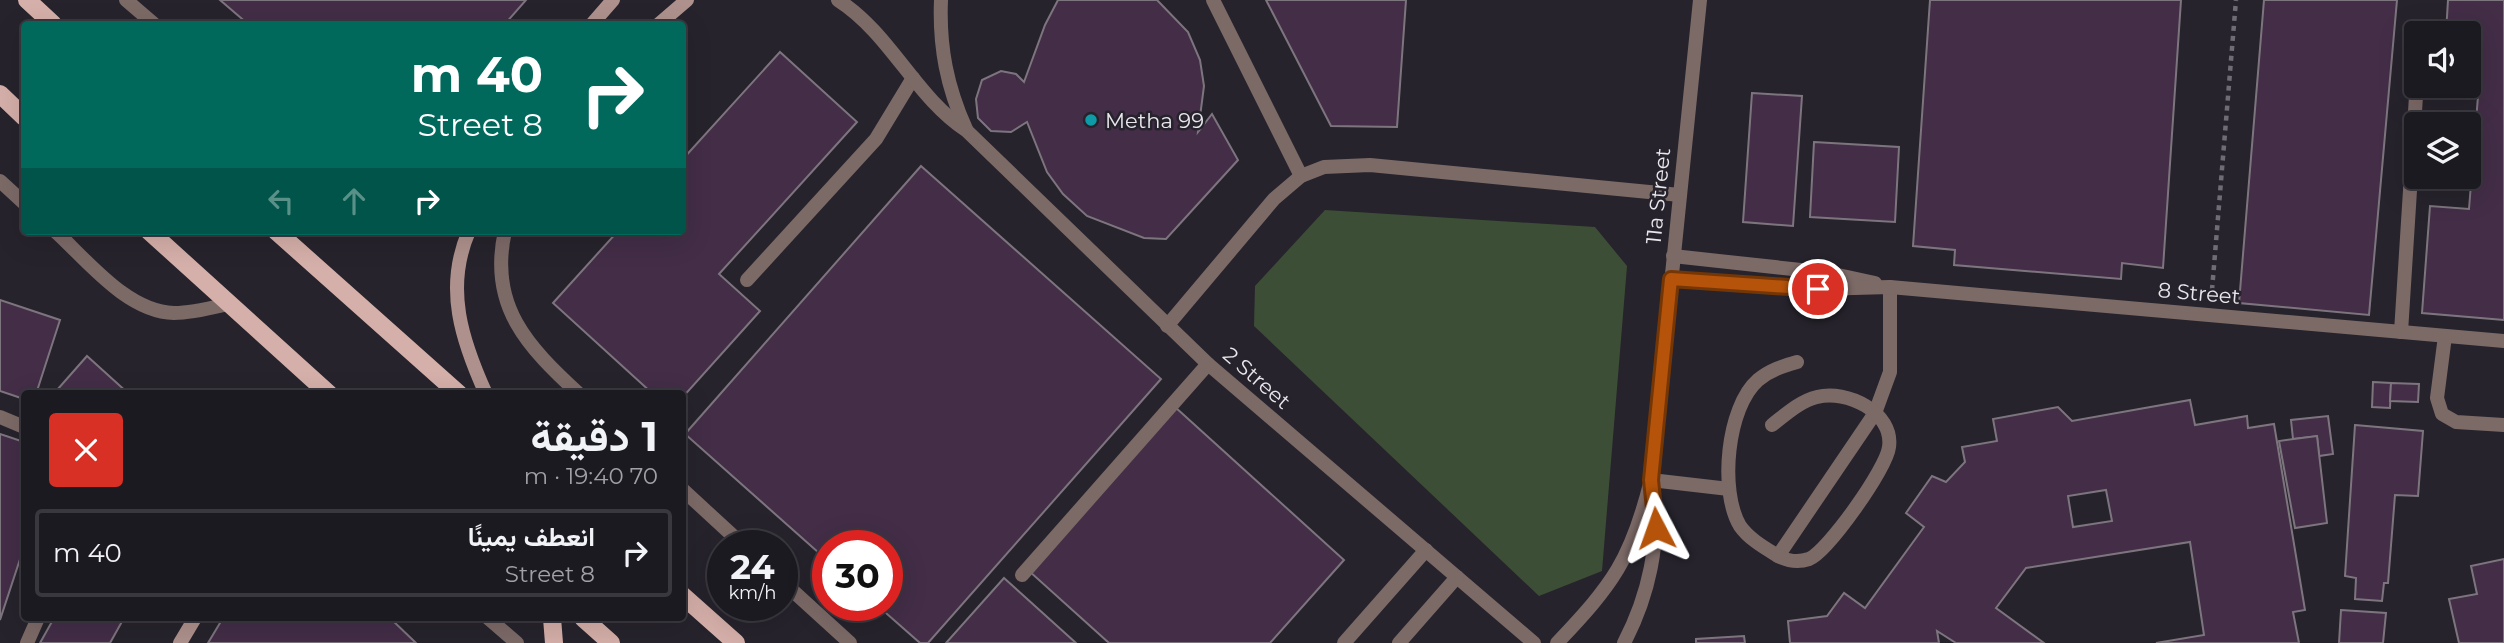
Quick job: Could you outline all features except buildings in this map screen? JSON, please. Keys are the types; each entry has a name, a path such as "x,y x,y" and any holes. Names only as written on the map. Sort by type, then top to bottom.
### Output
{"main road":[{"path":"27,0 51,21"},
{"path":"595,21 613,0"},
{"path":"662,21 687,0"},
{"path":"0,94 21,114"},
{"path":"153,235 325,390"},
{"path":"280,235 455,390"},
{"path":"468,235 459,261 456,288 458,315 464,341 484,390"},
{"path":"686,599 736,643"},
{"path":"180,643 193,621"},
{"path":"552,621 554,643"},
{"path":"586,621 611,643"}],"street":[{"path":"126,0 150,21"},
{"name":"2 Street","path":"838,0 873,29 937,107 967,131 1208,364 1534,643"},
{"name":"2 Street","path":"941,0 940,32 944,66 953,100 967,131"},
{"path":"1213,0 1301,176"},
{"name":"11a Street","path":"1557,643 1596,602 1622,567 1631,548 1651,480 1700,0"},
{"path":"747,280 876,139 913,78"},
{"path":"2401,332 2416,98"},
{"path":"1167,326 1274,199 1301,176 1324,167 1370,165 1679,195"},
{"path":"0,181 21,200"},
{"path":"59,235 131,299 151,308 172,313 228,304"},
{"path":"504,235 500,256 501,279 518,329 533,350 575,390"},
{"name":"8 Street","path":"1673,256 1829,273 1890,287"},
{"name":"8 Street","path":"1671,279 1818,289 1890,287 2504,341"},
{"path":"1778,556 1875,413 1889,372 1890,287"},
{"path":"2445,336 2437,398 2442,414 2456,422 2504,425"},
{"path":"1772,425 1799,404 1816,397 1834,395 1851,399 1875,413 1886,424 1890,437 1885,462 1820,551 1799,561 1778,556 1741,528 1728,489 1736,418 1745,396 1767,374 1797,362"},
{"path":"1022,575 1208,364"},
{"path":"0,418 21,426"},
{"path":"1651,480 1728,489"},
{"name":"11a Street","path":"1623,643 1637,614 1653,554 1656,512 1651,480"},
{"path":"686,493 727,530"},
{"path":"1344,643 1426,550"},
{"path":"1398,643 1457,577"},
{"path":"798,596 850,643"},
{"path":"27,643 37,621"},
{"path":"491,621 517,643"}],"path":[{"path":"2210,315 2236,0"}],"green space":[{"path":"1325,210 1595,227 1627,266 1602,571 1539,596 1254,326 1255,286"}],"place":[{"name":"Metha 99","path":"1091,120"}],"route":[{"path":"1656,528 1651,480 1671,279 1818,289"}]}
